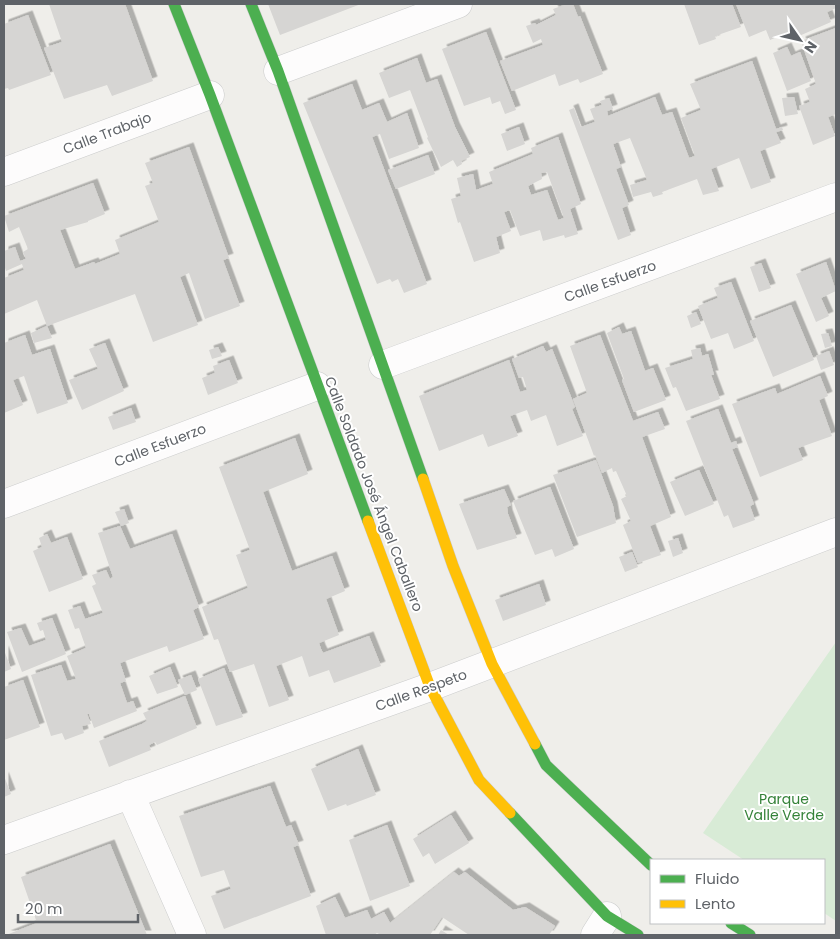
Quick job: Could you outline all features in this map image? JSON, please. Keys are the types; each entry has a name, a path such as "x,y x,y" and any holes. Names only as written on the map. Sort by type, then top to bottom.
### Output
{"street":[{"name":"Calle Soldado José Ángel Caballero","path":"174,4 210,95 430,687 479,780 601,926 638,935"},
{"path":"251,4 278,71 453,566 492,664 546,765 650,864"},
{"path":"278,71 458,4"},
{"name":"Calle Trabajo","path":"4,172 210,95"},
{"name":"Calle Esfuerzo","path":"383,365 836,197"},
{"name":"Calle Esfuerzo","path":"4,504 317,386"},
{"name":"Calle Respeto","path":"4,840 430,687 836,532"},
{"path":"130,794 192,935"},
{"path":"733,924 750,935"}],"green space":[{"name":"Parque Valle Verde","path":"836,642 836,921 825,914 825,859 742,859 703,833"}],"building":[{"path":"49,4 125,4 153,81 112,96 107,85 64,99 44,48 62,42"},
{"path":"268,4 361,4 280,35"},
{"path":"573,4 578,17 580,16 603,74 580,83 578,79 559,86 555,74 512,91 500,61 543,45 541,39 533,43 526,26 535,23 536,25 556,15 553,9"},
{"path":"684,4 732,4 741,27 715,36 716,39 699,45"},
{"path":"736,4 836,4 836,8 827,12 831,22 799,36 796,29 770,40 766,30 749,37"},
{"path":"28,15 51,75 9,90 8,88 4,89 4,24"},
{"path":"836,28 836,114 828,117 835,136 813,145 799,106 810,102 805,89 816,84 801,41"},
{"path":"486,32 516,110 505,114 500,101 492,104 490,97 464,106 442,49"},
{"path":"787,47 791,56 800,52 811,81 787,91 773,53"},
{"path":"417,58 426,83 437,79 455,127 470,157 461,161 462,164 457,167 453,160 441,167 427,138 410,90 389,98 379,73"},
{"path":"752,61 776,129 782,127 783,130 776,132 781,143 760,151 771,182 751,189 739,158 711,169 719,191 703,195 697,179 653,197 651,192 633,197 630,185 647,180 630,138 613,144 621,167 616,169 629,205 622,208 631,235 618,240 569,110 574,108 581,127 595,122 590,109 602,105 600,101 609,98 613,109 607,111 608,116 655,97 662,115 672,112 689,158 695,156 681,118 701,110 690,84"},
{"path":"352,84 362,110 379,103 387,122 407,113 419,148 389,159 380,134 372,137 427,284 404,293 398,279 392,282 390,279 377,284 303,103"},
{"path":"794,97 798,114 785,116 782,98"},
{"path":"519,127 525,144 507,151 501,134"},
{"path":"558,137 581,204 570,209 578,234 565,238 564,235 543,241 540,230 520,236 510,210 504,212 511,231 496,237 500,253 474,262 460,222 458,223 451,199 461,196 457,178 473,174 476,190 493,184 489,172 533,154 531,148","holes":["547,172 564,218 558,220 547,190 531,195 528,186 542,179 541,173"]},
{"path":"189,147 229,258 223,260 240,306 205,319 189,273 180,277 198,325 153,342 135,294 47,326 37,300 4,314 4,278 24,270 22,264 6,271 4,251 15,247 20,261 26,259 23,252 28,249 19,227 9,232 4,216 93,183 105,214 88,222 60,230 75,269 94,262 95,264 120,254 115,240 159,222 145,186 153,183 145,163"},
{"path":"428,155 435,174 396,189 388,170"},
{"path":"826,262 836,291 821,298 829,316 816,322 796,274"},
{"path":"761,263 771,288 759,292 750,267"},
{"path":"731,282 754,341 734,349 728,333 711,339 698,306 718,298 714,288"},
{"path":"791,305 814,360 773,377 750,321"},
{"path":"696,312 701,324 691,328 687,316"},
{"path":"47,326 52,338 34,343 31,333"},
{"path":"619,327 622,334 631,331 645,371 653,368 666,400 634,412 607,333"},
{"path":"828,333 832,346 825,348 821,334"},
{"path":"25,335 32,355 50,349 68,403 37,414 24,376 13,380 23,405 4,413 4,343"},
{"path":"600,335 633,421 658,412 665,429 642,437 671,517 650,526 661,555 638,563 623,525 631,521 621,499 627,496 616,471 613,472 612,468 602,473 573,399 587,393 570,346"},
{"path":"105,343 124,391 82,410 69,380 98,369 89,349"},
{"path":"543,346 546,352 552,349 575,407 572,409 583,436 557,446 546,415 531,421 527,410 510,416 518,436 488,447 483,434 439,451 419,396 509,360 520,392 527,390 523,377 519,378 512,359"},
{"path":"218,347 222,356 212,359 209,350"},
{"path":"700,348 702,356 708,354 714,375 711,375 720,399 686,411 676,387 673,388 665,368 693,359 691,350"},
{"path":"829,351 834,365 821,370 816,356"},
{"path":"229,360 238,383 208,395 202,378 215,373 213,366"},
{"path":"820,376 828,396 819,400 832,436 798,448 803,460 760,477 732,404 775,388 777,394"},
{"path":"131,408 136,422 113,430 108,417"},
{"path":"718,409 731,443 736,441 738,447 732,449 754,504 750,506 755,520 733,528 728,515 724,517 686,421"},
{"path":"295,438 308,474 263,492 292,571 332,556 345,591 326,599 339,635 319,643 321,649 323,653 369,636 381,666 334,683 329,670 309,677 302,656 276,666 289,700 269,707 254,664 230,672 218,639 214,640 202,607 248,588 236,555 250,550 219,467"},
{"path":"596,460 613,506 616,523 577,537 553,475"},
{"path":"699,470 714,504 685,516 670,482"},
{"path":"550,487 574,549 555,557 552,549 535,555 513,501"},
{"path":"504,489 511,505 507,507 508,514 517,538 477,550 459,504"},
{"path":"124,509 129,523 121,526 115,512"},
{"path":"120,526 130,549 172,534 199,607 193,610 204,639 169,652 167,646 120,663 126,681 120,683 127,703 133,701 137,711 94,728 89,714 87,714 91,724 82,726 84,733 65,740 62,733 51,736 31,675 61,665 67,681 76,679 67,656 86,648 79,628 75,629 68,610 80,606 85,619 103,613 92,586 96,584 92,575 106,570 110,579 113,577 98,533"},
{"path":"47,534 51,543 67,537 83,579 49,592 33,551 42,547 39,538"},
{"path":"678,538 683,553 673,557 668,541"},
{"path":"632,552 638,567 625,572 619,557"},
{"path":"539,584 546,605 503,621 495,600"},
{"path":"52,618 66,654 22,672 7,632 21,628 29,646 46,640 43,630 40,631 37,623"},
{"path":"4,650 11,669 4,672"},
{"path":"170,667 178,687 157,694 149,676"},
{"path":"224,668 243,717 216,726 198,679"},
{"path":"191,675 197,690 185,695 178,680"},
{"path":"23,680 40,727 4,740 4,687"},
{"path":"185,696 197,728 157,745 155,742 149,745 151,750 109,767 99,741 142,724 147,721 143,713"},
{"path":"358,749 376,795 328,811 311,769"},
{"path":"4,776 11,794 4,797"},
{"path":"270,786 286,827 291,825 299,845 293,847 311,896 224,929 211,896 231,889 224,870 201,877 179,816"},
{"path":"451,815 469,843 435,864 429,853 423,857 413,839"},
{"path":"387,825 410,886 370,901 349,840"},
{"path":"110,844 147,935 6,935 37,923 21,877"},
{"path":"454,872 459,876 465,872 513,910 525,907 555,926 549,935 469,935 442,917 430,935 381,935 377,933 374,935 326,935 316,906 335,897 345,918 367,910 371,919 384,912 390,923"},
{"path":"441,930 449,935 438,935"}],"traffic: fast":[{"path":"174,4 210,95 368,521"},
{"path":"251,4 278,71 423,479"},
{"path":"535,744 546,765 650,864"},
{"path":"510,813 607,916 638,935"},
{"path":"733,924 750,935"}],"traffic: slow":[{"path":"423,479 453,566 492,664 535,744"},
{"path":"368,521 430,687 479,780 510,813"}]}
